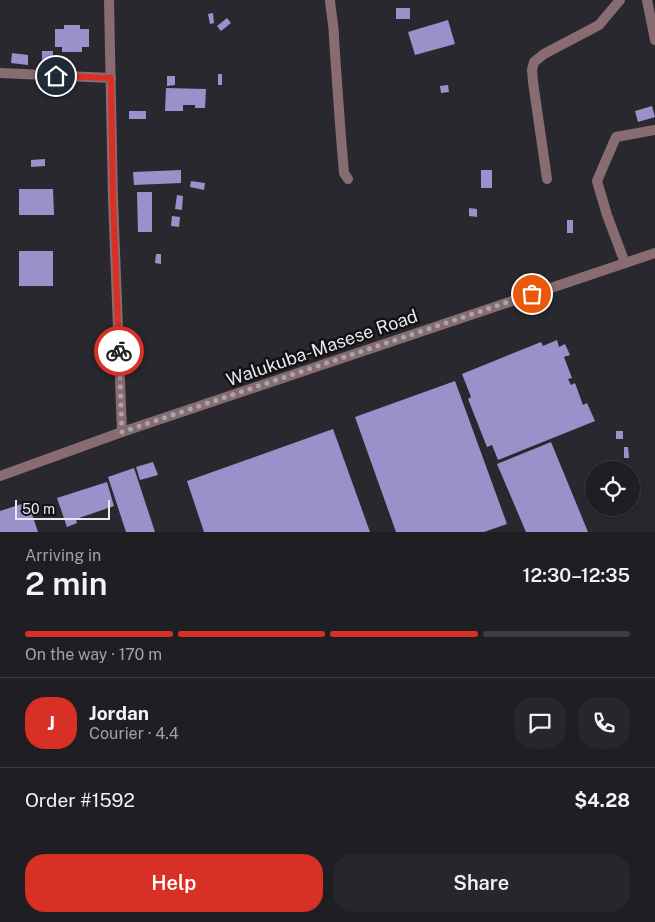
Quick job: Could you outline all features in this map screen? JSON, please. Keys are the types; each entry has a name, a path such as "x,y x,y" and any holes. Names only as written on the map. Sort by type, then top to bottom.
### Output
{"street":[{"path":"109,0 113,200 122,432"},
{"path":"330,0 344,173 348,179"},
{"path":"547,179 533,82 532,70 534,62 544,54 599,25 620,0"},
{"path":"647,0 655,40"},
{"path":"0,74 111,78"},
{"path":"625,263 607,215 597,181 616,137 655,130"},
{"name":"Walukuba-Masese Road","path":"0,476 122,432 655,253"}],"building":[{"path":"396,8 410,8 410,19 396,19"},
{"path":"213,13 214,23 210,24 208,14"},
{"path":"227,18 231,23 221,31 217,26"},
{"path":"448,20 455,44 415,55 408,32"},
{"path":"64,25 80,25 80,29 89,29 89,47 82,47 82,52 62,52 62,47 55,47 55,29 64,29"},
{"path":"42,51 53,51 53,64 42,64"},
{"path":"12,53 28,55 28,65 11,63"},
{"path":"218,74 222,74 222,85 218,85"},
{"path":"167,76 175,76 175,85 167,86"},
{"path":"448,85 449,92 441,93 440,86"},
{"path":"166,88 206,89 205,108 195,108 195,105 183,105 183,111 165,111"},
{"path":"652,106 655,117 638,122 635,111"},
{"path":"129,111 146,111 146,119 129,119"},
{"path":"45,159 45,166 31,167 31,160"},
{"path":"181,170 181,183 134,185 133,172"},
{"path":"481,170 492,170 492,188 481,188"},
{"path":"191,181 205,183 204,190 190,187"},
{"path":"19,189 53,189 54,215 19,215"},
{"path":"137,192 152,192 152,232 138,232"},
{"path":"177,195 183,196 182,210 175,209"},
{"path":"469,208 477,209 477,217 469,216"},
{"path":"172,216 180,217 179,227 171,226"},
{"path":"567,220 573,220 573,233 567,233"},
{"path":"19,251 53,251 53,286 19,286"},
{"path":"156,254 161,254 161,264 155,263"},
{"path":"557,340 559,347 565,344 570,355 564,357 572,378 568,379 571,385 575,383 583,405 587,403 595,421 498,460 492,445 487,447 468,399 471,397 462,374 541,342 543,346"},
{"path":"287,359 289,364 280,367 279,362"},
{"path":"275,364 277,370 267,373 265,367"},
{"path":"263,368 265,373 253,377 251,372"},
{"path":"455,381 507,524 484,532 396,532 355,417"},
{"path":"333,429 370,532 204,532 187,481"},
{"path":"616,431 623,431 623,439 616,439"},
{"path":"551,442 588,532 526,532 497,464"},
{"path":"624,447 628,447 629,458 624,458"},
{"path":"153,462 158,475 140,480 136,467"},
{"path":"134,468 155,532 126,532 108,477"},
{"path":"107,482 114,506 76,519 77,523 67,527 57,498"},
{"path":"28,502 38,532 0,532 0,511"}],"way so far":[{"path":"119,351 122,432 532,294"}],"route":[{"path":"56,76 111,78 113,200 119,351"}]}
